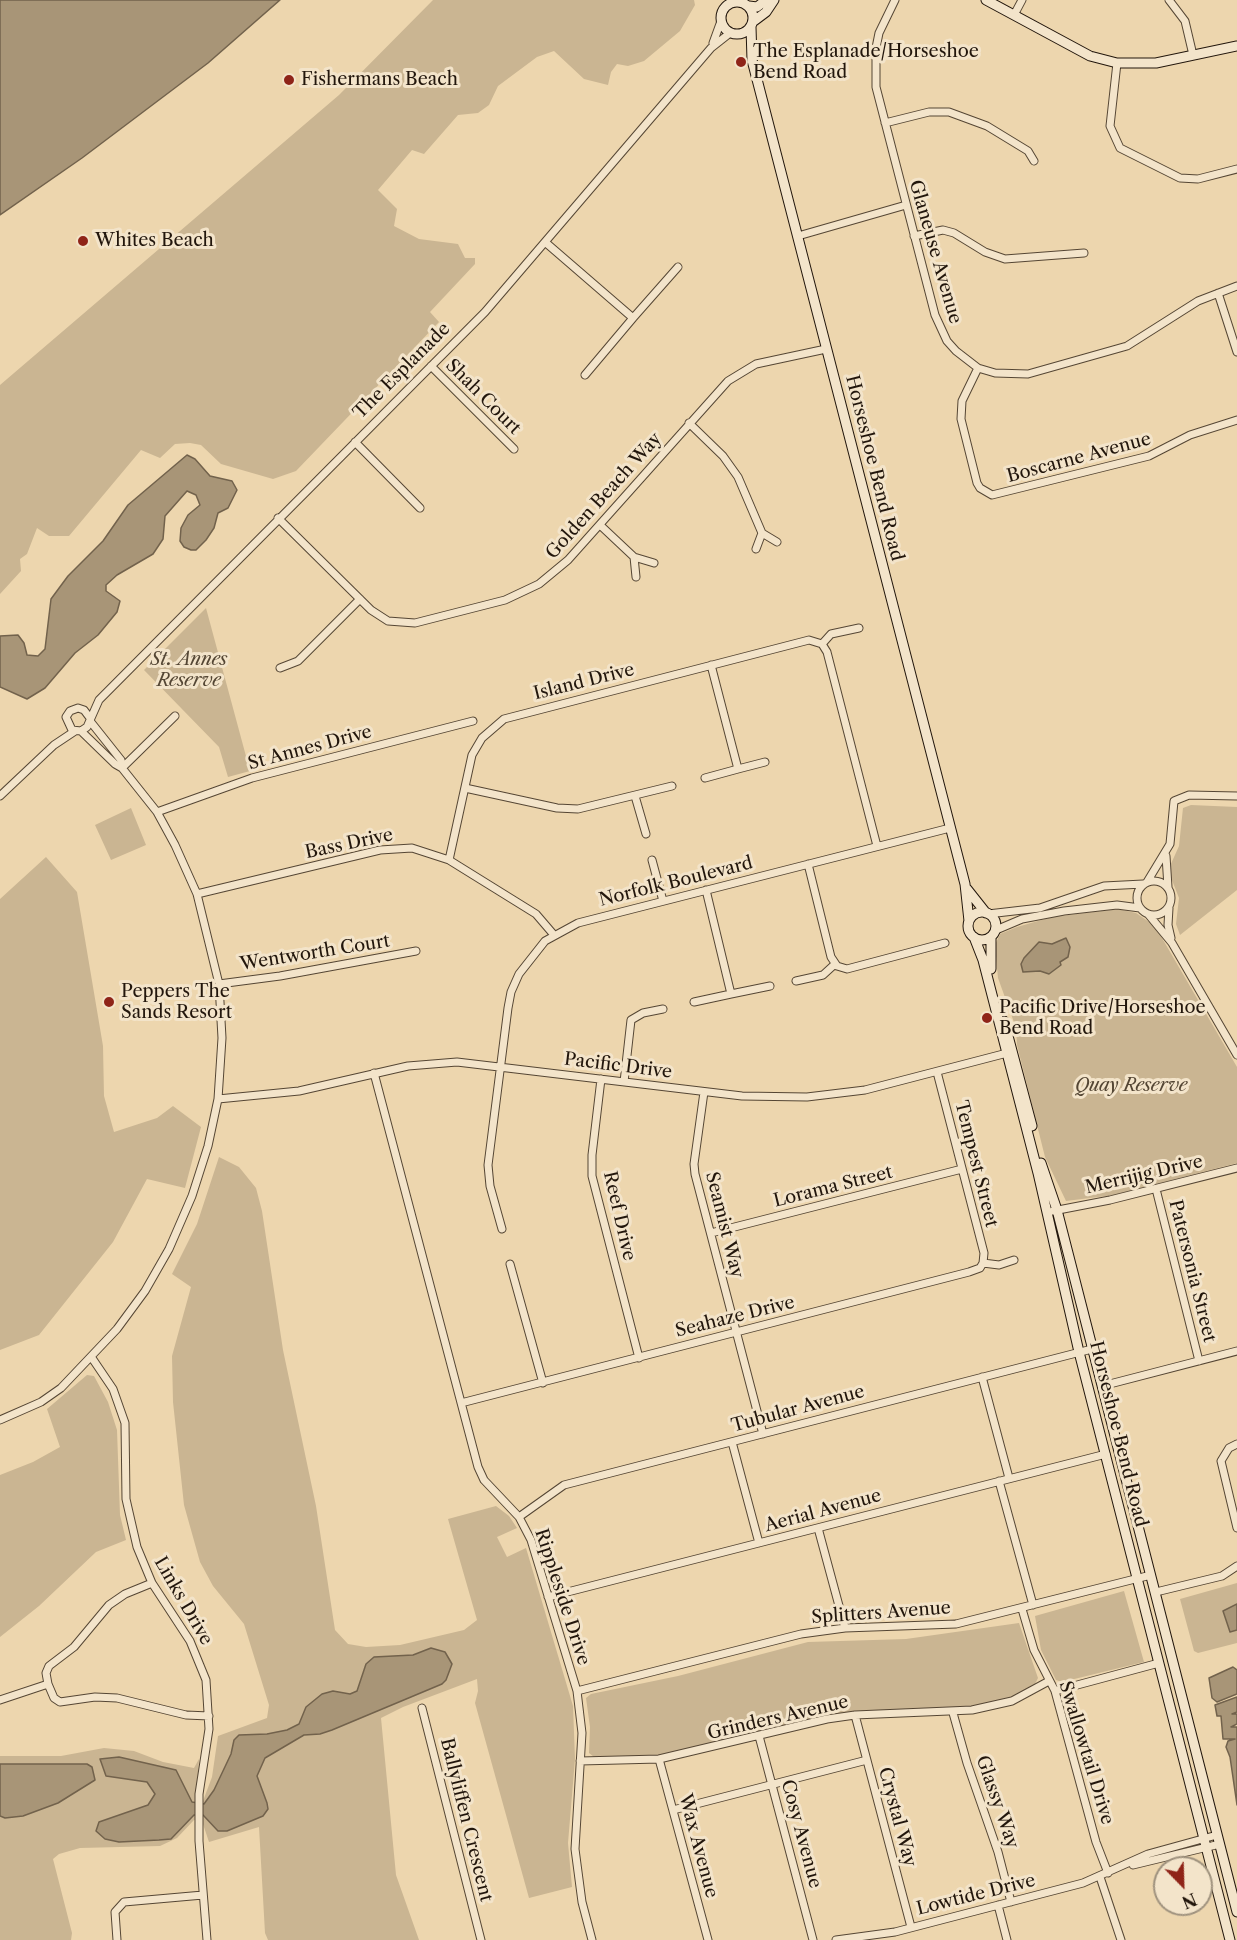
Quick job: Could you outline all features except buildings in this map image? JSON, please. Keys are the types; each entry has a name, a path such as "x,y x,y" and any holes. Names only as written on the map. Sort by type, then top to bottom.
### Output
{"street":[{"path":"766,0 757,7 740,2 729,5 722,13 721,21 734,34 752,24 766,12 774,0"},
{"name":"Glaneuse Avenue","path":"895,0 879,33 874,62 876,87 940,329 956,351 978,368 995,373 1028,374 1106,354 1127,346 1198,301 1237,286"},
{"path":"986,0 1090,56 1117,63 1156,63 1237,46"},
{"path":"1014,15 1022,0"},
{"path":"1169,0 1187,27 1193,55"},
{"path":"749,6 752,24"},
{"name":"The Esplanade","path":"711,48 721,21"},
{"name":"Horseshoe Bend Road","path":"752,24 752,60 965,884 969,921"},
{"name":"Horseshoe Bend Road","path":"734,34 752,60"},
{"name":"The Esplanade","path":"0,796 54,745 78,731 90,719 99,700 485,312 711,48 734,34"},
{"path":"1117,63 1110,126 1120,148 1180,178 1198,179 1237,169"},
{"path":"885,123 929,112 949,112 987,126 1028,151 1034,161"},
{"path":"798,236 906,205"},
{"path":"914,236 944,230 954,233 985,252 1005,259 1084,253"},
{"path":"545,242 633,318"},
{"path":"585,375 678,267"},
{"path":"1218,293 1237,352"},
{"name":"Golden Beach Way","path":"278,519 381,618 405,624 505,600 528,590 560,569 716,392 747,368 756,364 826,349"},
{"name":"Shah Court","path":"431,366 514,449"},
{"name":"Boscarne Avenue","path":"978,368 963,401 961,419 977,483 980,489 992,495 1149,456 1190,435 1237,420"},
{"path":"688,423 731,466 762,533 777,542"},
{"path":"355,442 420,508"},
{"path":"600,525 634,557 654,562"},
{"path":"756,549 762,533"},
{"path":"634,557 636,577"},
{"path":"280,668 298,661 360,599"},
{"name":"Island Drive","path":"449,860 476,746 488,731 504,719 810,640 822,644 831,634 859,628"},
{"path":"822,644 827,652 877,846"},
{"path":"711,665 738,769"},
{"name":"The Esplanade","path":"54,745 70,711 99,700"},
{"path":"80,708 121,760 122,768"},
{"path":"122,768 175,716"},
{"path":"0,1420 48,1398 61,1388 92,1358 131,1311 169,1249 201,1174 218,1099 222,1038 219,984 197,894 157,812 122,768 66,721"},
{"name":"St Annes Drive","path":"157,812 252,778 473,721"},
{"path":"705,778 765,762"},
{"path":"465,788 567,808 589,808 672,786"},
{"path":"635,796 646,834"},
{"path":"1172,943 1168,925 1172,897 1165,869 1173,828 1173,805 1179,797 1237,796"},
{"name":"Norfolk Boulevard","path":"501,1229 488,1176 500,1066 513,984 532,954 554,935 578,923 950,828"},
{"name":"Bass Drive","path":"197,894 390,848 425,850 449,860 536,914 554,935"},
{"path":"1140,908 1137,893 1167,851"},
{"path":"652,860 663,901"},
{"path":"808,864 835,964"},
{"path":"1168,888 1161,882 1104,886 1040,908 974,915 969,921 969,930 974,937 981,940 1022,919 1117,905 1140,908 1148,914 1172,943 1237,1055"},
{"name":"Horseshoe Bend Road","path":"965,884 987,913"},
{"path":"706,890 731,994"},
{"path":"1148,914 1158,915 1169,906"},
{"path":"987,913 995,920 994,933"},
{"name":"Horseshoe Bend Road","path":"994,933 992,974 1009,1052"},
{"name":"Horseshoe Bend Road","path":"974,937 983,960 1040,1156 1079,1352 1205,1842 1232,1938"},
{"path":"835,964 847,969 945,943"},
{"name":"Wentworth Court","path":"219,984 280,976 416,951"},
{"path":"796,981 823,975 835,964"},
{"path":"694,1002 770,986"},
{"path":"624,1082 632,1020 643,1013 663,1009"},
{"name":"Pacific Drive","path":"218,1099 299,1091 374,1073 435,1063 500,1066 766,1098 807,1097 865,1090 1009,1052"},
{"name":"Tempest Street","path":"937,1072 984,1253 983,1263"},
{"name":"Rippleside Drive","path":"374,1073 461,1403 484,1480 519,1517 531,1540 577,1691 582,1719 575,1849 582,1902 592,1940"},
{"name":"Reef Drive","path":"602,1079 592,1155 592,1176 639,1358"},
{"name":"Seamist Way","path":"704,1092 694,1164 763,1434"},
{"name":"Merrijig Drive","path":"1052,1211 1156,1189 1237,1168"},
{"name":"Lorama Street","path":"711,1233 962,1169"},
{"name":"Patersonia Street","path":"1156,1189 1199,1361"},
{"name":"Horseshoe Bend Road","path":"1052,1211 1102,1386 1237,1912"},
{"name":"Seahaze Drive","path":"461,1403 969,1272 980,1268 983,1263 999,1265 1014,1260"},
{"path":"510,1264 543,1383"},
{"name":"Tubular Avenue","path":"519,1517 564,1485 1092,1349"},
{"path":"1102,1386 1237,1351"},
{"name":"Links Drive","path":"92,1358 109,1381 123,1415 126,1433 126,1485 129,1515 137,1547 152,1583 180,1624 199,1660 206,1680 209,1716 199,1794 199,1821 207,1940"},
{"path":"982,1377 1009,1478"},
{"path":"732,1442 759,1544"},
{"path":"1237,1444 1229,1448 1221,1461 1237,1528"},
{"name":"Aerial Avenue","path":"549,1597 1106,1454"},
{"path":"999,1480 1033,1605"},
{"path":"818,1528 845,1628"},
{"path":"1156,1592 1222,1576 1237,1566"},
{"name":"Splitters Avenue","path":"577,1691 801,1634 845,1628 937,1627 1151,1575"},
{"path":"152,1583 117,1598 102,1612 74,1647 49,1666 46,1673 48,1684 54,1698 60,1702 95,1697 117,1698 186,1714 209,1716"},
{"name":"Swallowtail Drive","path":"1022,1608 1034,1650 1055,1690 1096,1842 1108,1873"},
{"path":"1055,1690 1159,1663"},
{"name":"Grinders Avenue","path":"580,1761 659,1760 827,1719 855,1715 953,1713 999,1705 1049,1681"},
{"path":"0,1700 48,1684"},
{"name":"Ballyliffen Crescent","path":"422,1708 481,1940"},
{"name":"Glassy Way","path":"953,1713 967,1763 998,1852 1011,1902"},
{"name":"Crystal Way","path":"855,1715 911,1927"},
{"name":"Cosy Avenue","path":"759,1736 813,1940"},
{"name":"Wax Avenue","path":"659,1760 708,1940"},
{"path":"673,1810 867,1760"},
{"name":"Lowtide Drive","path":"836,1940 895,1932 1011,1902 1100,1877 1119,1868 1219,1839"},
{"path":"1100,1877 1121,1940"},
{"path":"117,1940 115,1912 124,1902 203,1895"},
{"path":"998,1905 1007,1940"},
{"path":"895,1932 897,1940"}],"green space":[{"path":"433,0 694,0 695,5 680,31 644,61 628,66 617,64 611,72 608,85 584,79 554,51 537,57 498,86 489,105 478,113 458,115 424,154 412,150 378,190 397,209 394,226 419,239 458,244 465,258 475,258 475,264 430,312 439,322 296,471 273,479 221,464 201,445 190,443 175,444 160,458 141,450 69,536 49,536 37,528 27,554 20,559 21,571 0,594 0,385 339,95"},
{"name":"St. Annes Reserve","path":"206,608 250,771 228,777 219,747 144,670"},
{"path":"1191,805 1237,807 1237,890 1180,935 1176,924 1179,898 1170,875 1170,866 1179,846 1183,808"},
{"path":"131,808 146,845 111,860 95,825"},
{"path":"46,857 77,892 103,1046 104,1096 114,1132 157,1118 173,1106 201,1127 185,1188 147,1179 113,1242 39,1335 0,1350 0,899"},
{"name":"Quay Reserve","path":"1118,909 1136,913 1155,926 1237,1067 1237,1163 1114,1195 1066,1201 1045,1157 1017,1045 1016,1028 998,978 995,945 1000,934 1017,927 1052,917"},
{"path":"219,1157 239,1167 256,1188 262,1211 283,1350 316,1506 335,1630 348,1644 366,1647 400,1645 464,1630 477,1620 448,1519 496,1506 509,1516 517,1528 497,1537 507,1557 526,1548 573,1706 575,1759 568,1843 572,1887 529,1898 475,1703 478,1691 477,1679 403,1707 381,1718 396,1875 419,1940 268,1940 265,1933 259,1827 209,1842 202,1821 194,1820 177,1838 160,1846 80,1848 59,1854 53,1859 72,1933 71,1940 0,1940 0,1756 61,1756 104,1748 134,1751 163,1762 194,1768 199,1759 197,1801 203,1801 212,1777 218,1736 267,1718 269,1705 244,1624 213,1586 200,1562 184,1505 173,1402 172,1356 191,1287 172,1274 197,1224"},
{"path":"87,1375 94,1376 108,1402 117,1430 120,1515 126,1540 96,1552 39,1606 0,1637 0,1475 33,1462 60,1447 47,1409"},
{"path":"1237,1583 1237,1643 1198,1653 1194,1651 1180,1599"},
{"path":"1124,1591 1144,1662 1062,1682 1056,1680 1041,1650 1035,1616"},
{"path":"1019,1623 1038,1678 1035,1684 1022,1692 999,1702 956,1709 855,1711 825,1715 658,1756 594,1757 589,1753 590,1727 586,1698 591,1694 678,1676 808,1642 906,1639"}],"shaded area":[{"path":"0,0 280,0 208,63 82,158 0,215"},
{"path":"187,455 195,459 210,476 232,481 237,490 228,508 218,513 214,528 206,540 196,550 184,547 180,541 181,528 188,515 200,505 196,495 187,491 165,516 163,539 153,554 117,575 106,585 106,591 120,601 117,612 98,635 75,653 45,688 27,699 0,687 0,636 18,635 24,643 27,655 38,656 45,649 51,599 68,576 103,541 128,505"},
{"path":"1066,938 1070,947 1068,957 1060,962 1061,965 1049,974 1040,971 1023,972 1021,964 1024,958 1039,942 1052,944"},
{"path":"1237,1604 1237,1630 1230,1632 1223,1611"},
{"path":"431,1648 445,1652 452,1664 442,1684 332,1730 320,1734 304,1735 265,1758 257,1776 268,1809 263,1816 227,1831 218,1831 203,1815 194,1815 171,1839 119,1842 105,1839 96,1831 99,1822 148,1805 155,1794 147,1782 106,1776 100,1759 119,1757 176,1770 192,1802 204,1804 214,1790 231,1754 234,1740 239,1735 267,1734 287,1730 299,1724 306,1707 322,1694 333,1691 350,1694 357,1691 366,1664 374,1657 413,1655"},
{"path":"1233,1667 1237,1670 1237,1694 1217,1702 1212,1698 1209,1678"},
{"path":"1237,1697 1237,1712 1232,1714 1237,1714 1237,1724 1231,1727 1237,1727 1237,1805 1230,1757 1226,1747 1228,1741 1235,1739 1223,1739 1221,1716 1217,1716 1215,1705"},
{"path":"0,1764 87,1764 92,1767 95,1780 58,1803 23,1816 5,1818 0,1816"}],"place":[{"name":"The Esplanade/Horseshoe Bend Road","path":"741,62"},
{"name":"Fishermans Beach","path":"289,80"},
{"name":"Whites Beach","path":"83,241"},
{"name":"Peppers The Sands Resort","path":"109,1002"},
{"name":"Pacific Drive/Horseshoe Bend Road","path":"987,1018"}]}
